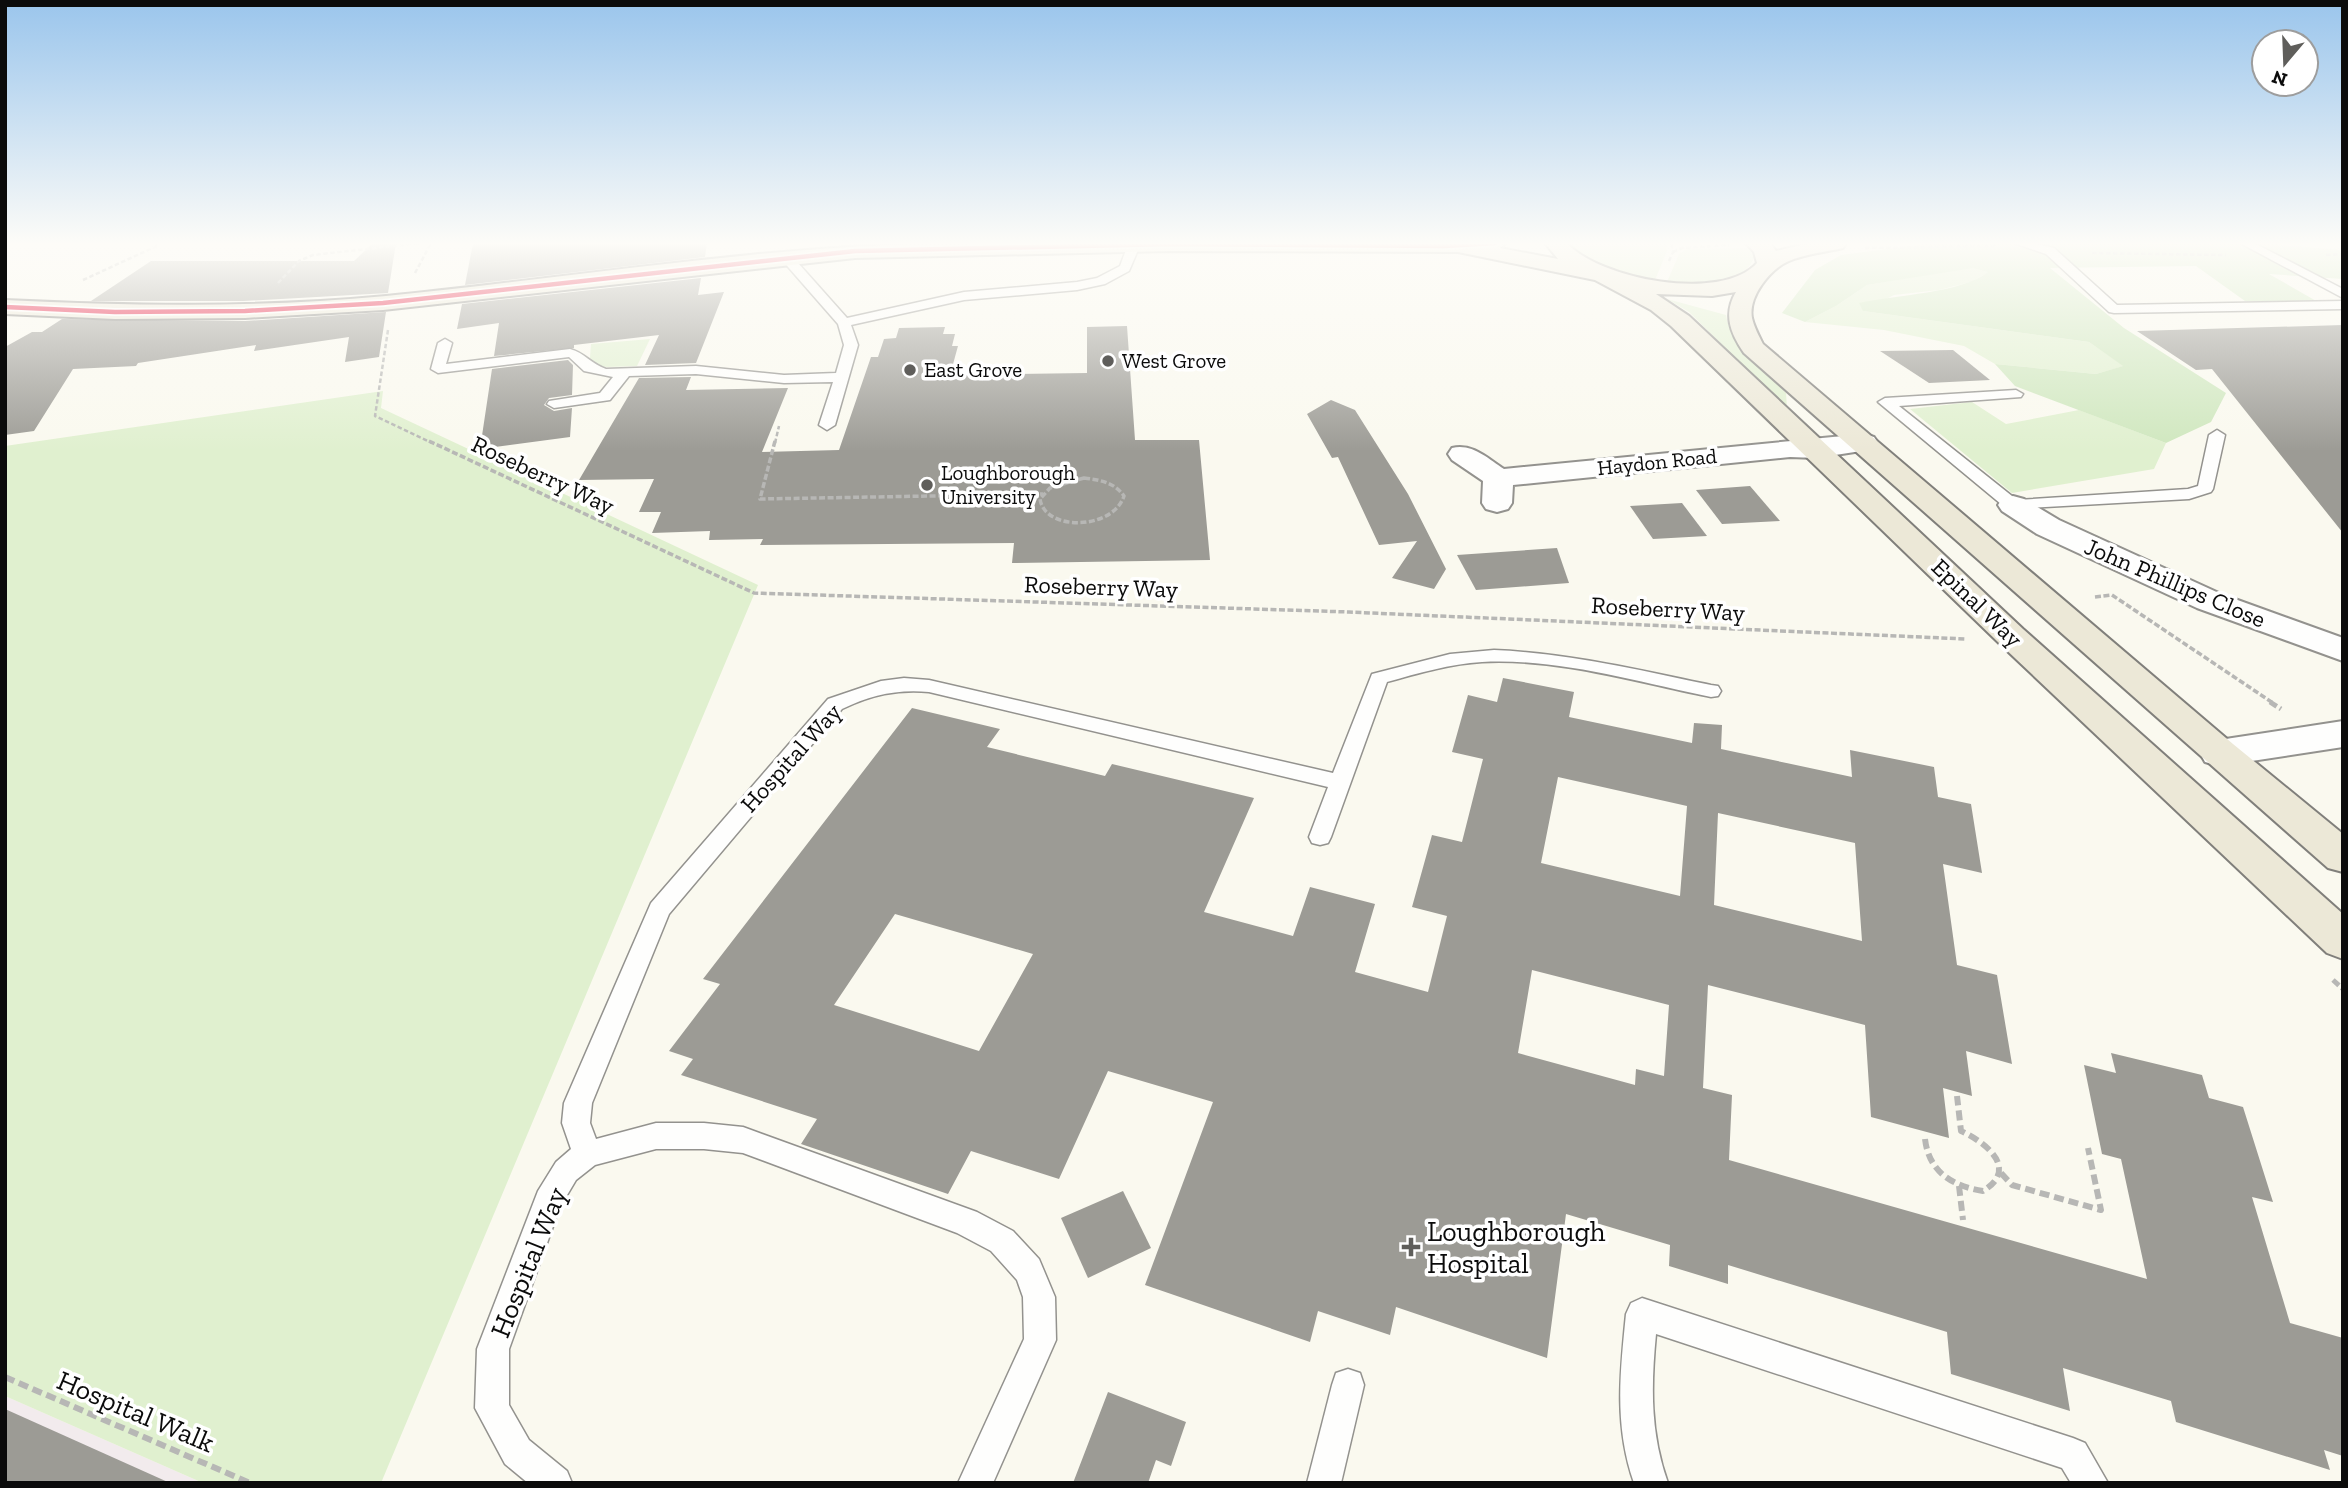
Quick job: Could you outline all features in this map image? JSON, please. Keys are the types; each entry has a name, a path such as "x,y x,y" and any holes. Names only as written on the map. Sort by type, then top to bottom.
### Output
{"main road":[{"name":"Epinal Way","path":"1669,312 2148,763 2343,941"},
{"name":"Epinal Way","path":"1738,312 1739,324 1753,348 2219,753 2343,857"},
{"path":"2148,763 2219,753"}],"street":[{"name":"Haydon Road","path":"1462,454 1498,491 1790,448 1816,449 1864,443"},
{"name":"John Phillips Close","path":"2012,505 2048,527 2209,601 2343,650"},
{"path":"2219,753 2331,736"}],"lane":[{"path":"827,425 851,345 844,323 835,312"},
{"path":"844,323 881,312"},
{"path":"2149,319 2331,312"},
{"path":"445,343 438,369 570,353 578,356 589,368 605,373 696,370 784,379 841,377"},
{"path":"554,404 605,397 625,372"},
{"path":"2016,394 1885,402 2012,505 2189,494 2205,489 2217,435"},
{"path":"1320,838 1379,678 1424,665 1492,655 1525,657 1712,691"},
{"name":"Hospital Way","path":"587,1154 576,1123 578,1103 659,909 835,704 863,690 892,684 929,686 1340,782"},
{"name":"Hospital Way","path":"555,1483 517,1452 492,1408 493,1349 548,1201 566,1171 587,1154 656,1136 704,1136 743,1140 965,1222 1002,1241 1028,1270 1039,1297 1040,1340 975,1483"},
{"path":"1651,1483 1637,1442 1634,1412 1642,1314 2073,1455 2091,1483"},
{"path":"1324,1483 1348,1385"}],"path":[{"name":"Roseberry Way","path":"391,312 375,416 754,593 1335,612 1970,639"},
{"path":"779,426 760,499 1044,494 1057,483 1083,478 1111,484 1120,489 1124,500 1121,508 1112,515 1086,522 1070,521 1047,512 1042,505 1044,494"},
{"path":"2102,588 2331,736"},
{"path":"1957,1096 1961,1131 1972,1135 1992,1152 2001,1173 2012,1185 2101,1210 2088,1148"},
{"path":"1925,1139 1925,1151 1936,1171 1959,1186 1983,1191 1992,1187 2001,1173"},
{"path":"1959,1186 1963,1220"},
{"name":"Hospital Walk","path":"5,1377 250,1483"}],"shaded area":[{"path":"5,1396 203,1483 5,1483"}],"green space":[{"path":"1689,312 1726,315 1734,338 1741,348 1786,393 1787,409"},
{"path":"1782,312 1824,312 1805,322"},
{"path":"1824,312 1873,312 2089,342 2124,366 2096,374 1995,364 1964,346 1884,330 1805,322"},
{"path":"1873,312 2105,312 2124,328 2226,393 2211,422 2166,443 2015,386 1995,364 2096,374 2123,366 2089,342"},
{"path":"650,339 637,366 606,367 593,364 590,358 591,344"},
{"path":"383,391 381,408 758,585 381,1483 203,1483 5,1396 5,446"},
{"path":"1972,402 2006,424 2079,410 2166,443 2154,469 2012,493 1910,409"}],"building":[{"path":"386,312 379,357 345,362 349,337 254,351 256,345 138,363 136,366 73,369 34,431 5,435 5,347 32,332 42,332 62,319 245,321"},
{"path":"460,312 716,312 696,363 645,365 659,335 574,345 574,348 494,356 499,323 457,329"},
{"path":"2343,325 2343,533 2212,369 2196,370 2137,331"},
{"path":"1127,326 1135,440 1199,440 1210,560 1012,563 1014,543 760,545 763,539 709,540 710,531 652,533 661,512 639,512 654,479 579,480 639,378 691,377 686,390 788,388 762,452 839,450 871,357 878,357 884,339 896,338 899,328 945,327 943,334 955,334 952,346 958,346 950,375 1087,373 1087,327"},
{"path":"1953,350 1990,380 1929,383 1880,351"},
{"path":"568,360 573,365 572,395 549,398 544,405 554,411 572,408 570,437 480,449 492,369"},
{"path":"1331,400 1355,410 1408,494 1446,569 1434,589 1392,578 1417,541 1379,545 1338,457 1332,458 1307,414"},
{"path":"1750,486 1780,521 1722,524 1696,490"},
{"path":"1682,503 1707,536 1653,539 1630,506"},
{"path":"1557,548 1569,583 1476,590 1457,555"},
{"path":"1503,678 1574,692 1569,717 1692,743 1694,723 1722,725 1721,749 1852,777 1850,750 1934,767 1938,797 1971,804 1982,873 1943,864 1957,965 1997,975 2012,1064 1966,1051 1972,1096 1943,1088 1949,1138 1871,1117 1865,1025 1708,985 1703,1088 1732,1095 1729,1160 2147,1279 2121,1159 2102,1154 2084,1065 2116,1073 2111,1053 2202,1075 2209,1098 2243,1107 2273,1202 2252,1197 2290,1323 2343,1338 2343,1456 2324,1450 2330,1470 2176,1422 2171,1401 2063,1368 2070,1411 1951,1374 1947,1332 1728,1265 1728,1284 1669,1266 1670,1245 1566,1214 1547,1358 1396,1307 1390,1335 1318,1311 1310,1342 1145,1285 1213,1102 1108,1071 1059,1179 971,1151 948,1194 801,1144 817,1119 681,1075 693,1059 669,1051 720,984 703,979 912,708 1000,729 987,747 1105,776 1112,764 1254,798 1204,912 1293,936 1310,887 1375,904 1355,972 1428,992 1447,916 1412,907 1432,835 1462,842 1483,759 1452,752 1468,695 1497,702","holes":["1558,777 1687,806 1680,896 1541,863","1718,813 1855,843 1862,941 1714,905","895,914 1033,954 979,1051 834,1005","1532,970 1669,1005 1664,1076 1636,1069 1635,1085 1518,1053"]},
{"path":"1123,1191 1151,1248 1088,1278 1061,1218"},
{"path":"1108,1392 1186,1422 1171,1466 1156,1460 1148,1483 1073,1483"},
{"path":"5,1409 170,1483 5,1483"}],"place":[{"name":"West Grove","path":"1108,361"},
{"name":"East Grove","path":"910,370"},
{"name":"Loughborough University","path":"927,485"},
{"name":"Loughborough Hospital","path":"1411,1247"}]}
